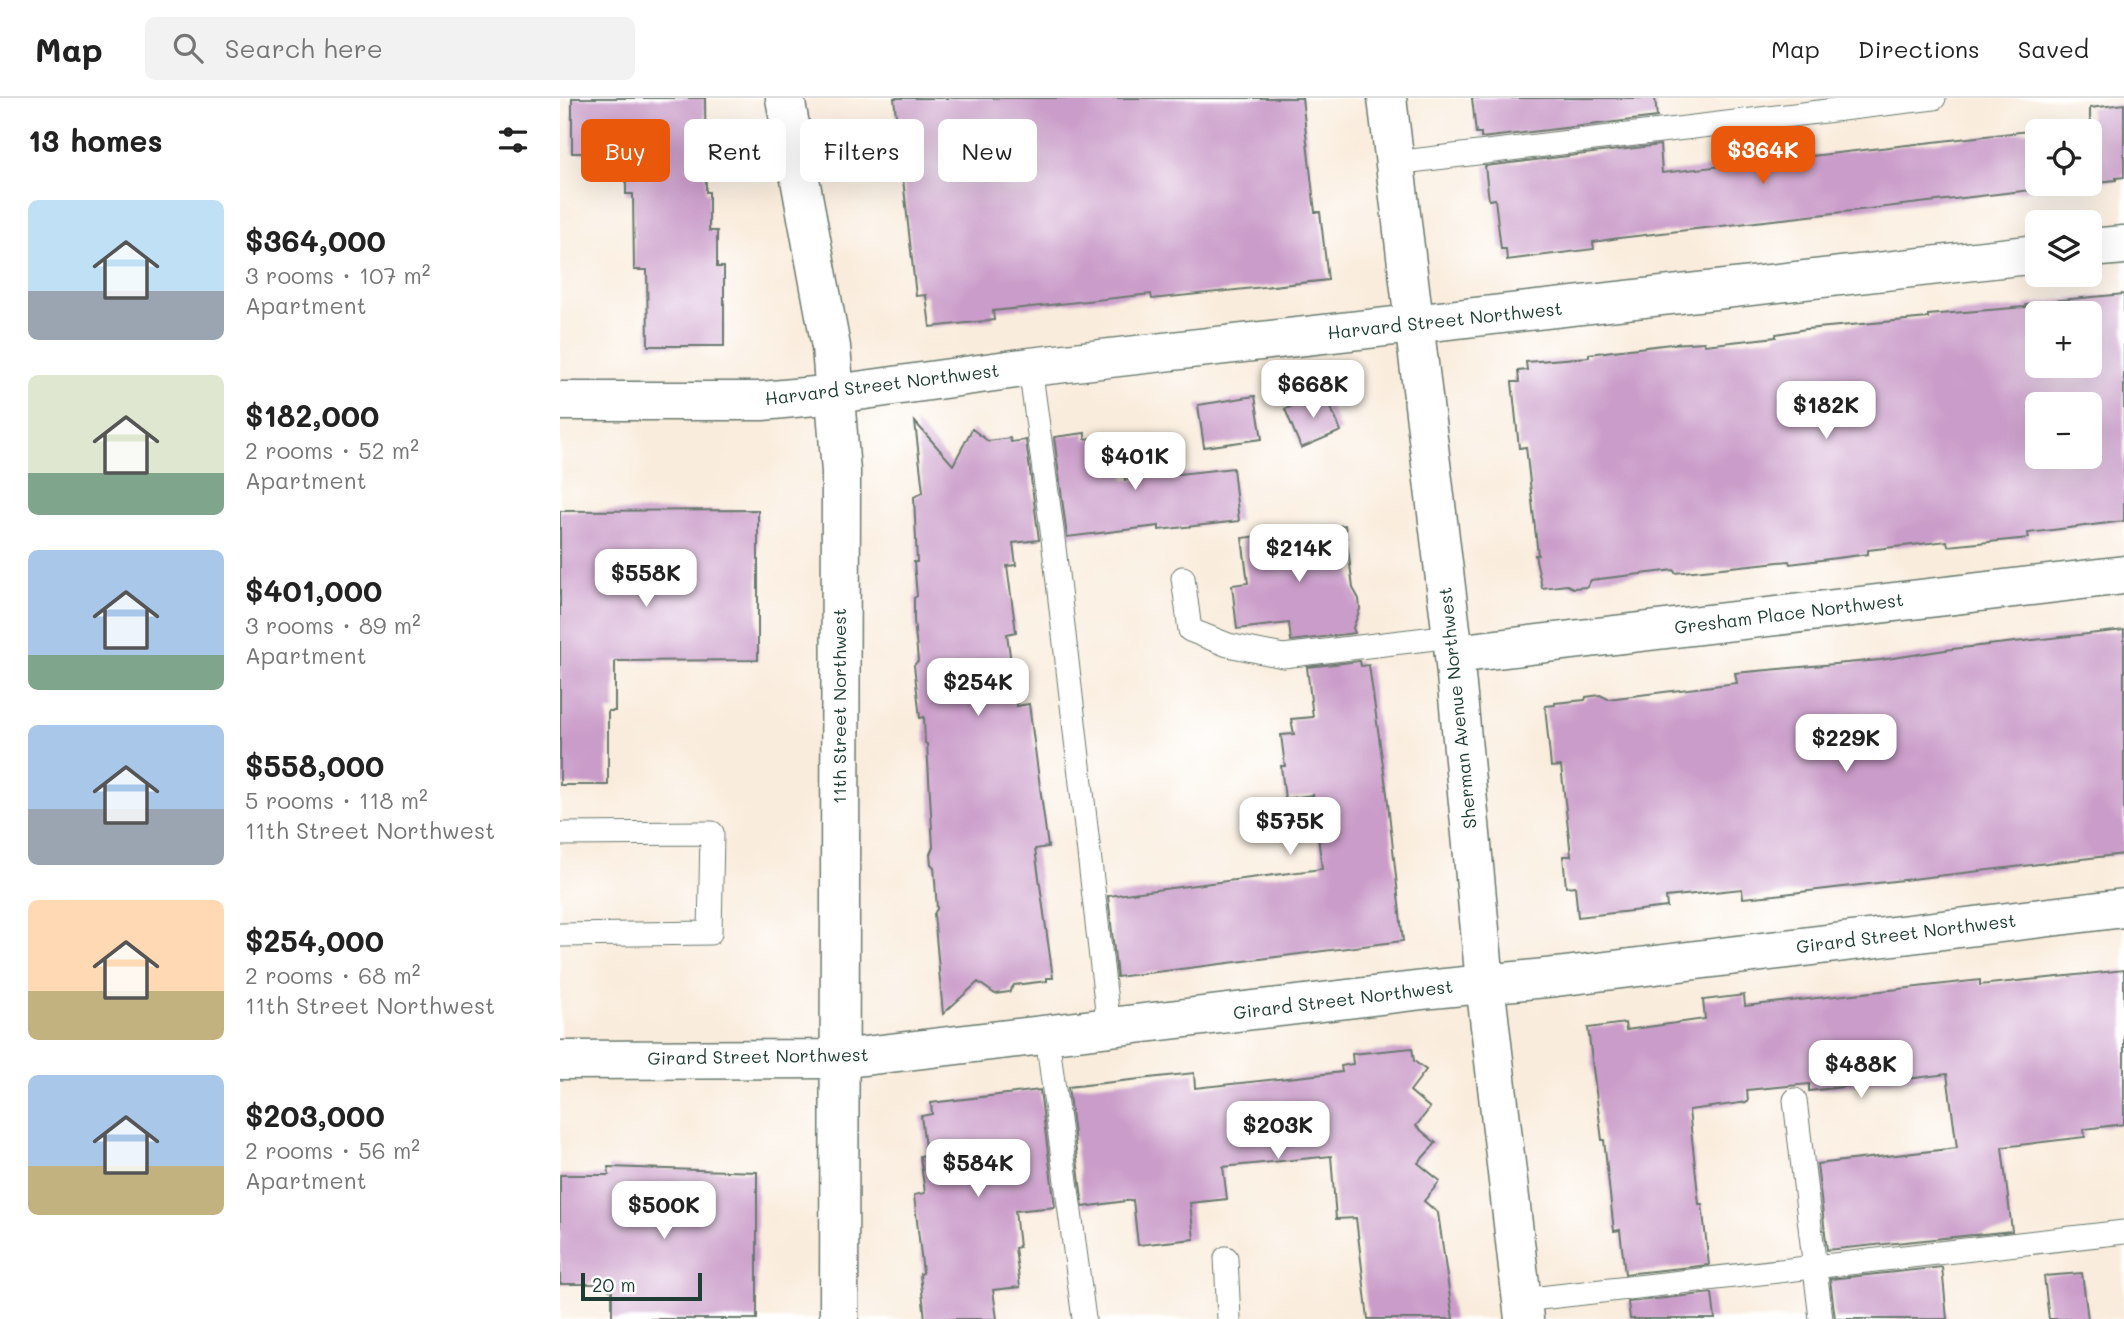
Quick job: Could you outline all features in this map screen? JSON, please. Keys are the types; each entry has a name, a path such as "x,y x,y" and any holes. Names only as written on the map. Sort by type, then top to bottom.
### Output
{"street":[{"name":"11th Street Northwest","path":"785,98 831,347 841,472 839,1319"},
{"name":"Sherman Avenue Northwest","path":"1387,98 1453,645 1485,984 1523,1310"},
{"path":"2102,247 2124,244"},
{"name":"Harvard Street Northwest","path":"560,401 762,401 836,394 1030,367 2025,255"},
{"name":"Gresham Place Northwest","path":"1453,645 2124,575"},
{"name":"Girard Street Northwest","path":"560,1060 839,1059 2124,908"}],"lane":[{"path":"1395,163 1934,98"},
{"path":"1030,367 1052,530 1109,1028"},
{"path":"1183,578 1190,631 1228,645 1283,656 1453,645"},
{"path":"560,834 712,833 710,933 560,935"},
{"path":"1046,1036 1083,1319"},
{"path":"1795,1100 1821,1319"},
{"path":"1523,1310 1816,1267 2124,1232"},
{"path":"1226,1258 1229,1319"}],"building":[{"path":"572,98 705,98 705,119 684,119 684,182 706,182 706,192 709,192 709,231 717,231 717,267 724,267 724,346 648,346 647,270 634,270 633,194 626,194 626,182 670,182 670,119 581,119 581,153 572,153"},
{"path":"894,98 1302,98 1315,212 1320,212 1328,280 1152,299 1151,294 993,311 994,320 930,327 926,295 916,296 903,182 924,182 924,119 896,119"},
{"path":"1472,98 1655,98 1657,117 1481,138 1481,133 1476,133"},
{"path":"2124,104 2124,177 2102,182 2102,119 2090,119 2090,108"},
{"path":"2025,131 2025,191 1619,238 1593,242 1594,249 1507,260 1506,249 1501,249 1495,199 1489,200 1485,166 1660,145 1662,173"},
{"path":"2124,294 2124,521 2028,533 2029,538 1948,546 1947,541 1868,550 1868,554 1790,564 1789,561 1675,573 1674,570 1591,580 1587,587 1573,588 1567,585 1542,588 1535,555 1538,555 1526,447 1519,448 1512,382 1519,382 1518,371 1527,370 1526,362 1589,357 1589,354 1671,344 1704,342 1705,345 1776,337 1776,334 1806,329 1928,318 1928,315 2025,307 2025,378 2102,378 2102,301 2050,301"},
{"path":"1324,392 1341,431 1301,448 1285,409"},
{"path":"1255,396 1262,439 1204,447 1198,405"},
{"path":"915,422 953,465 972,429 988,441 1010,438 1011,442 1026,440 1039,540 1013,543 1016,565 1007,566 1016,632 1007,634 1017,706 1029,704 1048,847 1035,849 1053,978 1014,985 1009,992 995,994 978,982 943,1014 934,914 937,909 934,867 930,854 933,847 927,744 924,717 920,718 914,665 918,661 914,620 914,598 917,596 914,562 917,562 914,497 923,492"},
{"path":"1085,433 1085,439 1119,435 1125,480 1233,468 1239,521 1159,530 1159,526 1067,537 1054,437"},
{"path":"758,510 758,660 615,661 615,711 608,711 608,785 560,785 560,511"},
{"path":"1345,525 1353,588 1359,599 1360,609 1353,628 1355,633 1291,641 1289,623 1237,629 1232,585 1248,583 1242,538"},
{"path":"2124,630 2124,854 1775,895 1743,898 1742,889 1666,897 1667,907 1578,917 1575,886 1566,887 1563,856 1571,856 1561,766 1551,767 1545,706 1600,695 1608,699 1737,683 1735,673 1880,660 1952,649"},
{"path":"1360,661 1361,666 1369,665 1403,941 1117,977 1108,896 1322,869 1313,795 1285,799 1281,735 1294,734 1291,719 1313,717 1307,667"},
{"path":"2124,970 2124,1124 2084,1129 2085,1137 2002,1147 2012,1231 1827,1250 1817,1164 1957,1148 1947,1074 1809,1091 1809,1084 1747,1090 1748,1102 1689,1110 1699,1204 1702,1204 1709,1265 1625,1274 1620,1230 1614,1231 1588,1028 1625,1023 1626,1030 1705,1019 1703,1000 1744,995 1745,1006 1980,980 1980,985"},
{"path":"1412,1048 1414,1061 1426,1070 1410,1091 1430,1108 1416,1126 1436,1143 1418,1163 1440,1181 1424,1201 1438,1213 1453,1319 1368,1319 1356,1218 1336,1219 1331,1156 1223,1167 1227,1199 1190,1203 1194,1239 1138,1245 1133,1200 1083,1207 1068,1087 1194,1073 1195,1088 1342,1072 1341,1066 1353,1064 1352,1054"},
{"path":"1040,1090 1055,1207 1015,1211 1019,1247 1015,1248 1020,1287 993,1290 997,1319 925,1319 914,1195 925,1193 920,1156 926,1155 921,1116 932,1114 931,1103"},
{"path":"608,1167 757,1172 757,1319 612,1319 612,1290 609,1290 609,1284 560,1284 560,1175 609,1175"},
{"path":"1942,1267 1947,1319 1835,1319 1830,1279"},
{"path":"2082,1273 2088,1319 2049,1319 2044,1276"},
{"path":"1712,1293 1715,1319 1630,1319 1628,1302"}]}
